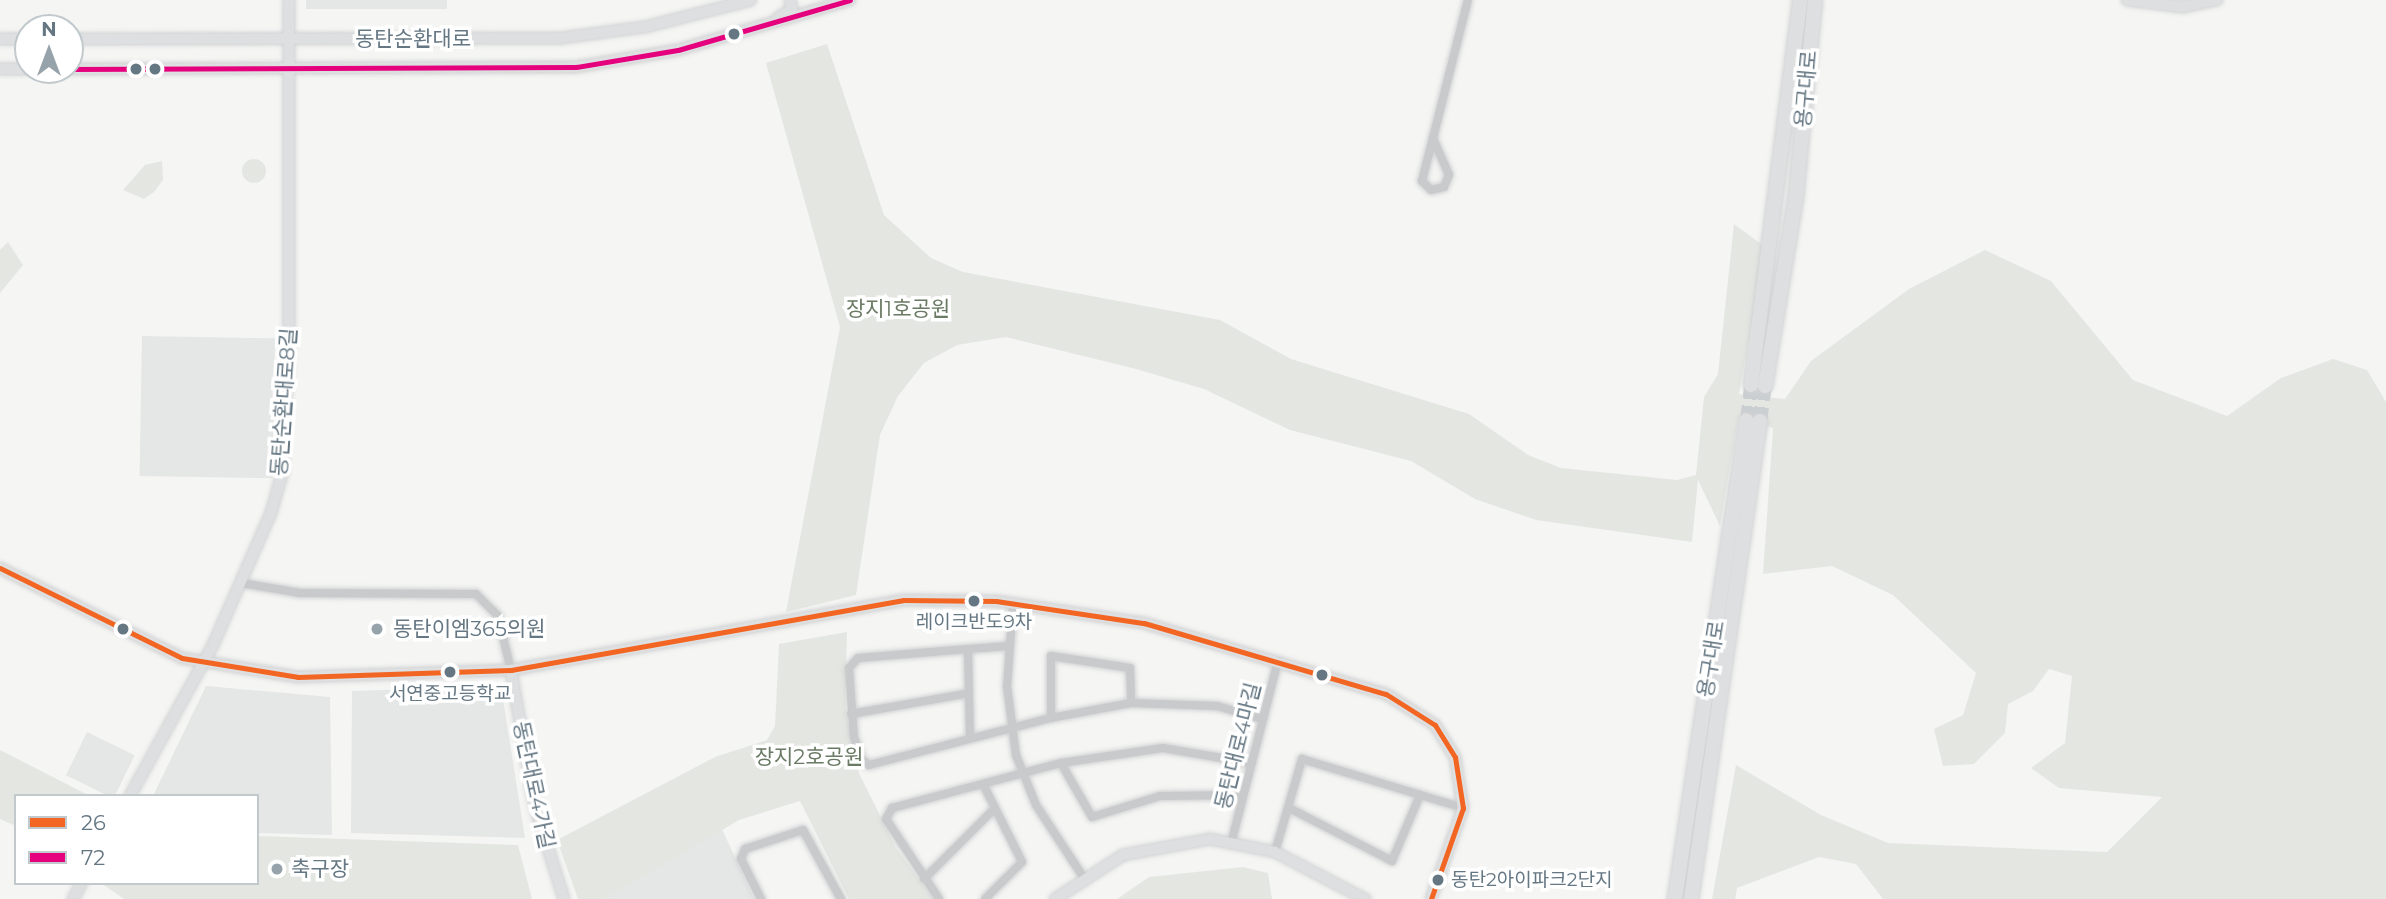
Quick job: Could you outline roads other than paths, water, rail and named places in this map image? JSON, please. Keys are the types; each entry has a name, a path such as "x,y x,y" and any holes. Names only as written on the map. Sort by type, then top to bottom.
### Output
{"highway":[{"name":"용구대로","path":"1800,0 1758,385 1796,196 1815,0"},
{"name":"용구대로","path":"1675,899 1703,711 1753,421 1716,741 1691,899"}],"street":[{"name":"동탄순환대로8길","path":"131,794 203,664 241,583 271,513 285,448 289,0"},
{"name":"동탄순환대로","path":"84,39 561,38 645,27 751,0"},
{"path":"750,31 787,15 790,0"},
{"name":"동탄순환대로","path":"84,69 289,64 576,66 750,31 850,0"},
{"path":"1433,138 1449,169 1447,185 1438,190 1422,181 1468,0"},
{"path":"2127,0 2183,7 2217,0"},
{"path":"0,39 14,39"},
{"path":"0,48 14,39"},
{"path":"0,568 125,634 203,664 298,677 511,670 877,603 967,599 1144,623 1278,661 1417,710 1455,757 1463,808 1431,899"},
{"path":"241,583 300,593 476,594 498,616 511,670"},
{"path":"1013,605 1009,646 1011,728 1022,773 1084,878"},
{"path":"1009,646 858,658 849,668 851,714 860,759 869,765 1051,718 1131,703 1217,706 1263,719"},
{"path":"968,649 965,694 970,738"},
{"path":"1051,718 1051,656 1130,668 1131,703"},
{"name":"동탄대로4마길","path":"1232,840 1278,661"},
{"name":"동탄대로4가길","path":"511,670 535,807 564,899"},
{"path":"851,714 965,694"},
{"path":"939,899 886,819 892,808 1061,763 1163,748 1251,764"},
{"path":"1275,852 1302,759 1463,808"},
{"path":"1061,763 1092,817 1160,796 1243,795"},
{"path":"983,784 993,810 1022,862 985,899"},
{"path":"1289,808 1392,861 1420,795"},
{"path":"924,879 993,810"},
{"path":"761,899 741,859 745,849 803,830 837,898"},
{"path":"1055,899 1084,878 1146,847 1232,840 1275,852 1365,899"}],"tunnel":[{"path":"1747,420 1751,385"},
{"path":"1760,421 1765,386"}],"place":[{"name":"레이크반도9차","path":"974,601"},
{"name":"동탄이엠365의원","path":"377,629"},
{"name":"서연중고등학교","path":"450,672"},
{"name":"축구장","path":"277,869"},
{"name":"동탄2아이파크2단지","path":"1438,880"}],"park label":[{"name":"장지1호공원","path":"898,309"},
{"name":"장지2호공원","path":"809,757"}]}
